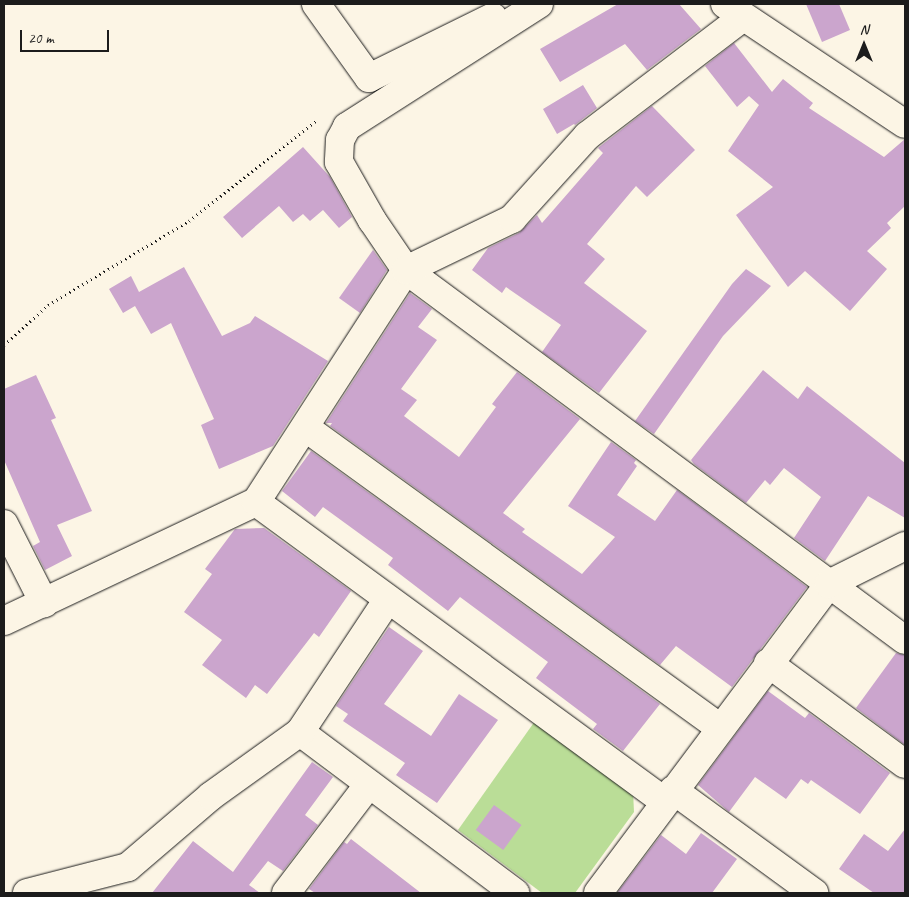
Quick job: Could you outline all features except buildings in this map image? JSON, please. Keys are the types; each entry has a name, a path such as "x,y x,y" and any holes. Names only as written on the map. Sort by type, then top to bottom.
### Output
{"street":[{"path":"316,4 369,78 524,4"},
{"path":"540,4 347,127 340,140 339,162 372,220 406,270 905,640"},
{"path":"4,621 256,502 306,428 406,270 512,220 587,136 733,11 905,124"},
{"path":"306,428 719,728"},
{"path":"256,502 388,599 669,795 814,893"},
{"path":"4,524 44,603"},
{"path":"598,893 719,728 829,584 905,546"},
{"path":"27,893 128,867 211,796 300,732 388,599"},
{"path":"768,663 905,764"},
{"path":"300,732 515,893"},
{"path":"286,893 369,784"}],"path":[{"path":"4,345 48,305 189,221 324,114"}],"green space":[{"path":"535,721 633,791 634,812 575,893 542,893 458,830"}]}
